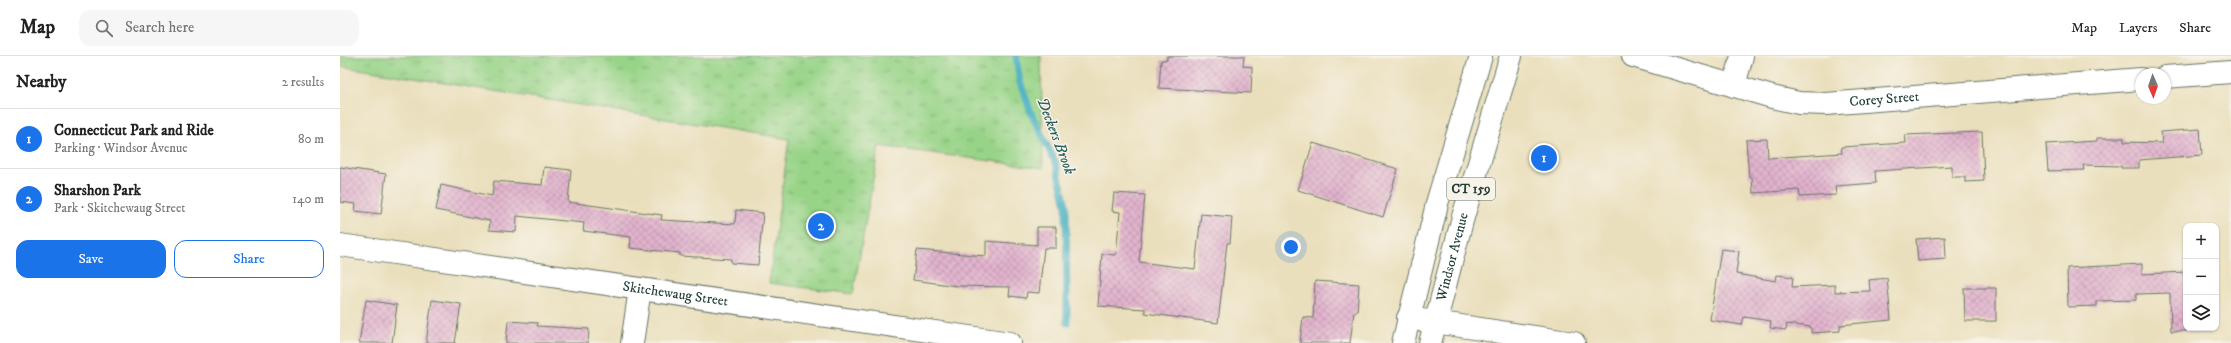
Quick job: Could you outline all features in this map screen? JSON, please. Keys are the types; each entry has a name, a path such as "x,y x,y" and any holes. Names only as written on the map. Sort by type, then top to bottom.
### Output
{"street":[{"name":"Windsor Avenue","path":"1403,343 1438,200 1481,56"},
{"name":"Windsor Avenue","path":"1432,333 1481,153 1511,56"},
{"name":"Corey Street","path":"1633,56 1734,86 1799,103 1826,104 2135,79"},
{"path":"1734,86 1742,56"},
{"path":"2171,77 2231,72"},
{"name":"Skitchewaug Street","path":"340,245 640,289 965,340 1010,343"},
{"path":"632,343 640,289"},
{"path":"1408,318 1432,333 1574,343"}],"green space":[{"path":"340,56 1041,56 1043,168 879,146 853,294 769,283 789,139 340,66"}],"building":[{"path":"1167,56 1244,56 1243,66 1252,67 1251,93 1159,88 1161,60 1167,60"},
{"path":"2200,129 2202,155 2139,160 2139,168 2083,165 2084,170 2048,171 2046,144 2097,141 2097,138 2124,138 2124,142 2162,143 2161,132"},
{"path":"1982,132 1984,181 1965,182 1965,177 1952,177 1952,166 1875,171 1876,183 1835,186 1836,195 1800,197 1799,190 1753,193 1752,177 1749,177 1746,140 1767,139 1768,158 1842,153 1841,147 1906,143 1905,135"},
{"path":"1313,143 1398,169 1383,217 1298,190"},
{"path":"340,167 386,174 381,214 355,211 356,204 340,202"},
{"path":"544,167 571,170 568,202 662,215 661,220 735,224 736,210 763,213 758,265 731,263 731,259 680,256 680,253 630,248 631,237 583,231 584,223 517,216 516,232 489,230 490,221 436,210 441,185 492,196 494,181 542,185"},
{"path":"1114,193 1145,195 1139,262 1195,269 1201,214 1232,217 1230,243 1227,243 1218,323 1145,313 1145,309 1098,306 1102,254 1116,255 1120,212 1112,211"},
{"path":"1037,227 1056,227 1056,248 1044,248 1039,293 1027,292 1026,298 1009,296 1010,287 957,286 913,280 917,250 986,256 986,241 1037,245"},
{"path":"1945,237 1946,259 1918,261 1916,239"},
{"path":"1721,249 1739,251 1736,274 1776,281 1777,275 1793,277 1792,287 1835,285 1835,292 1870,291 1869,280 1887,278 1891,320 1840,325 1840,331 1811,333 1811,327 1787,324 1786,330 1770,328 1771,321 1744,317 1742,325 1710,320"},
{"path":"2142,264 2142,274 2183,272 2183,331 2171,331 2170,293 2136,294 2136,300 2097,301 2097,306 2068,307 2067,268"},
{"path":"1315,281 1359,284 1357,312 1354,312 1350,343 1300,343 1303,317 1313,318"},
{"path":"1964,288 1996,288 1996,321 1965,321"},
{"path":"366,300 397,305 392,343 359,343"},
{"path":"432,300 461,304 455,343 426,343"},
{"path":"508,321 538,323 537,326 589,329 588,343 506,343"}],"waterway":[{"name":"Deckers Brook","path":"1016,56 1020,82 1032,115 1056,164 1066,205 1067,323"}],"place":[{"name":"Connecticut Park and Ride","path":"1544,158"},
{"name":"Sharshon Park","path":"821,226"}]}
